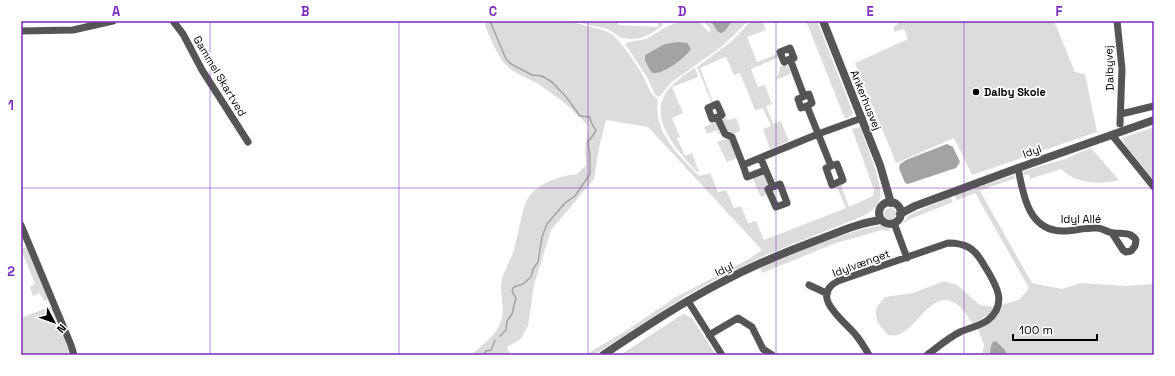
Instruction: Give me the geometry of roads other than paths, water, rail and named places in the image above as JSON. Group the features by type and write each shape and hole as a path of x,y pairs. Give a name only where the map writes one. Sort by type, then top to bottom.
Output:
{"street":[{"path":"21,31 73,30 113,21"},
{"name":"Gammel Skartved","path":"173,21 183,34 202,70 248,142"},
{"name":"Ankerhusvej","path":"823,21 880,164 894,206"},
{"name":"Dalbyvej","path":"1117,21 1122,69 1120,124"},
{"path":"790,60 804,96 808,94 812,103 807,106 831,166"},
{"path":"1121,114 1154,106"},
{"path":"717,117 725,134 732,137 747,177 766,170"},
{"path":"743,165 761,159 818,134 862,118"},
{"name":"Idyl","path":"602,355 688,301 722,282 762,263 880,216 881,207 915,206 1154,120"},
{"path":"1112,135 1154,187"},
{"path":"761,159 773,187"},
{"name":"Idyl Allé","path":"1018,168 1022,189 1028,208 1032,216 1041,224 1052,230 1062,231 1099,228 1112,233"},
{"path":"880,216 887,224 897,221 894,206"},
{"name":"Idylvænget","path":"894,223 907,258"},
{"path":"21,225 74,355"},
{"name":"Idylvænget","path":"869,355 856,335 832,309 826,299 826,293 832,284 948,243 960,243 975,251 996,285 999,294 997,308 987,320 948,338 927,355"},
{"name":"Idylvænget","path":"809,285 826,293"},
{"path":"688,301 722,355"},
{"path":"709,335 738,318 752,327 763,349 772,355"}],"waterway":[{"path":"490,21 506,59 511,64 532,75 542,76 552,82 567,98 580,116 590,117 596,131 588,142 590,174 575,196 565,203 547,224 542,237 538,262 533,269 531,277 523,284 514,287 512,290 516,298 512,314 507,321 506,330 500,336"},
{"path":"483,355 486,351 491,350 495,340"}],"place":[{"name":"Dalby Skole","path":"976,92"}]}
